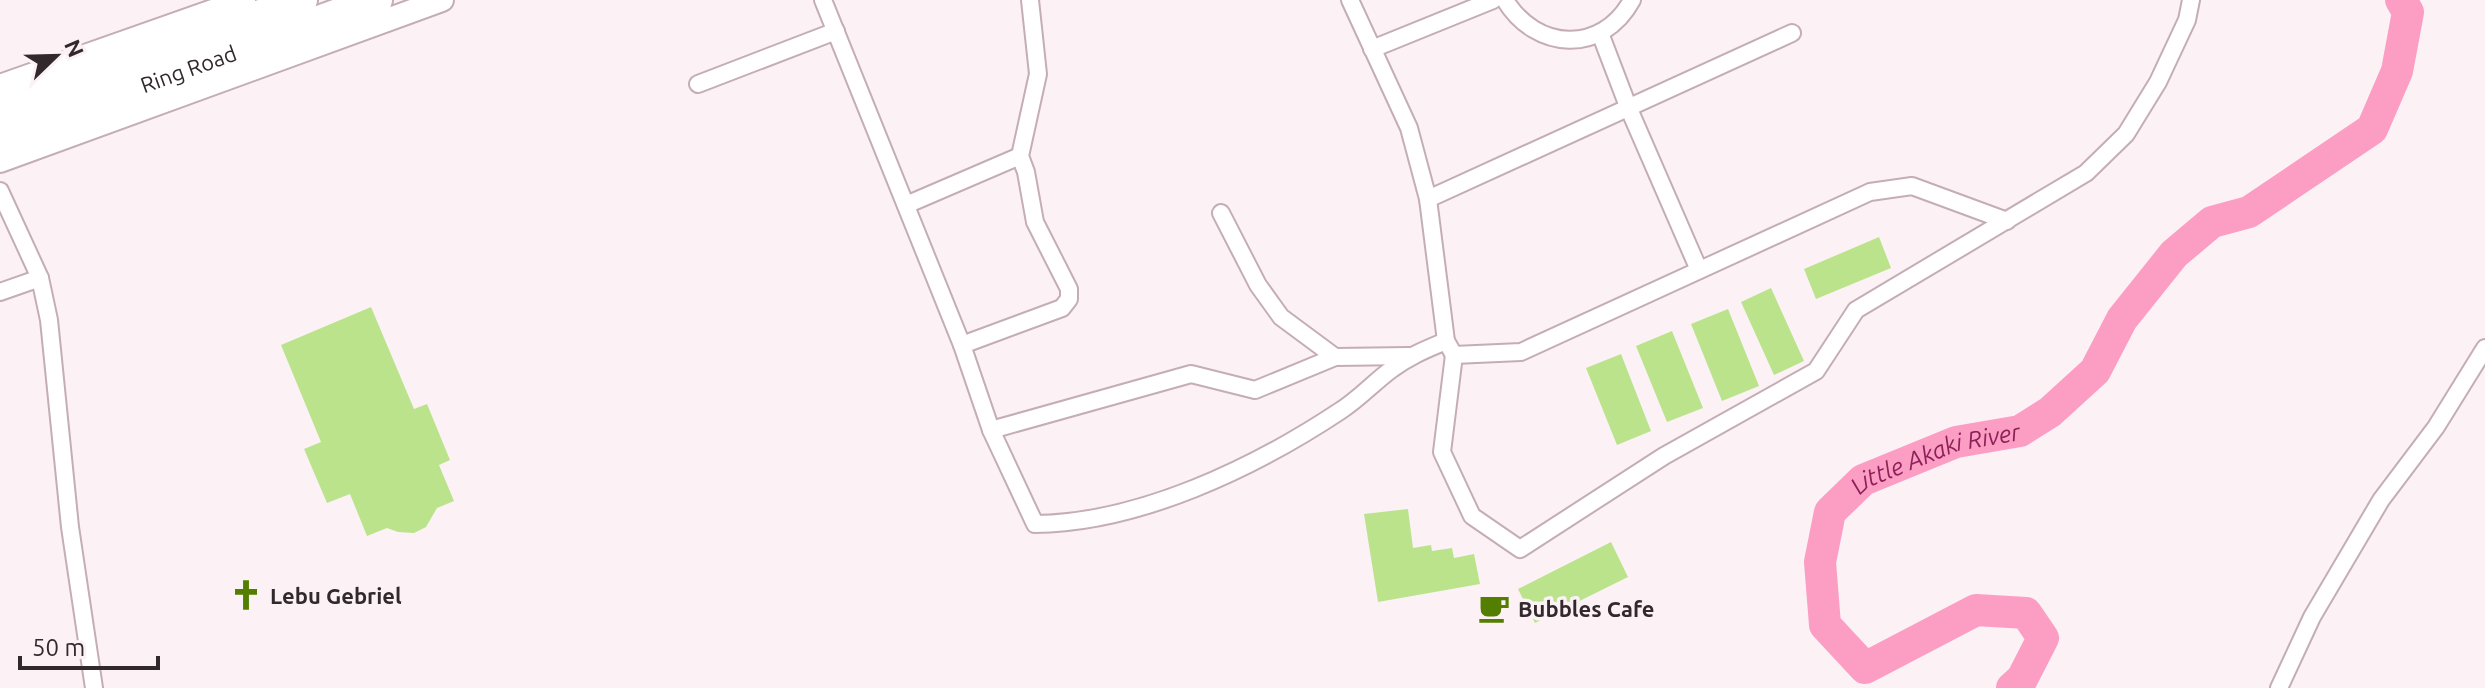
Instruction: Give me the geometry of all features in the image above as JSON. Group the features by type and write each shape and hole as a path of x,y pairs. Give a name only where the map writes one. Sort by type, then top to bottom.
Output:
{"highway":[{"name":"Ring Road","path":"0,110 302,0"},
{"name":"Ring Road","path":"0,136 377,0"}],"street":[{"path":"0,86 244,0"},
{"path":"0,161 442,0"},
{"path":"823,0 962,345 991,430 1035,524 1081,522 1177,495 1308,432 1344,409 1410,356"},
{"path":"962,345 1062,308 1069,299 1069,289 1035,222 1020,156 1038,74 1031,34 1030,0"},
{"path":"1350,0 1409,128 1428,199 1450,348 1442,452 1472,516 1520,549 1664,456 1816,371 1856,310 2086,173 2126,134 2158,82 2187,20 2191,0"},
{"path":"1372,49 1493,0"},
{"path":"1505,0 1515,16 1533,31 1555,39 1578,40 1600,33 1618,20 1632,0"},
{"path":"698,84 836,31"},
{"path":"1600,33 1629,109 1699,270"},
{"path":"1428,199 1792,33"},
{"path":"906,205 1020,156"},
{"path":"991,430 1191,374 1255,390 1335,357 1410,356 1450,348 1521,352 1870,192 1912,186 2007,221"},
{"path":"0,191 40,278 49,320 70,527 94,688"},
{"path":"1221,213 1258,285 1281,317 1335,357"},
{"path":"0,292 40,278"},
{"path":"2279,688 2312,617 2381,500 2436,427 2485,348"}],"building":[{"path":"1879,237 1891,268 1816,299 1804,269"},
{"path":"1771,288 1804,361 1774,375 1741,302"},
{"path":"371,307 414,409 427,404 450,460 439,465 454,501 437,508 426,527 414,533 387,528 367,536 350,494 327,503 304,449 321,442 281,345"},
{"path":"1728,309 1759,386 1722,401 1691,324"},
{"path":"1672,331 1703,408 1667,422 1636,346"},
{"path":"1621,354 1651,431 1617,445 1586,368"},
{"path":"1408,509 1413,548 1431,545 1432,551 1452,548 1454,558 1474,554 1480,584 1378,602 1364,514"},
{"path":"1611,542 1628,577 1535,623 1518,589"}],"waterway":[{"name":"Little Akaki River","path":"2012,688 2022,679 2043,638 2026,613 1976,610 1865,668 1825,625 1820,562 1830,512 1863,480 1956,442 2020,431 2050,412 2095,371 2122,319 2174,254 2212,222 2249,212 2372,129 2397,71 2408,12 2401,0"}],"place":[{"name":"Lebu Gebriel","path":"246,595"},
{"name":"Bubbles Cafe","path":"1494,608"}]}
